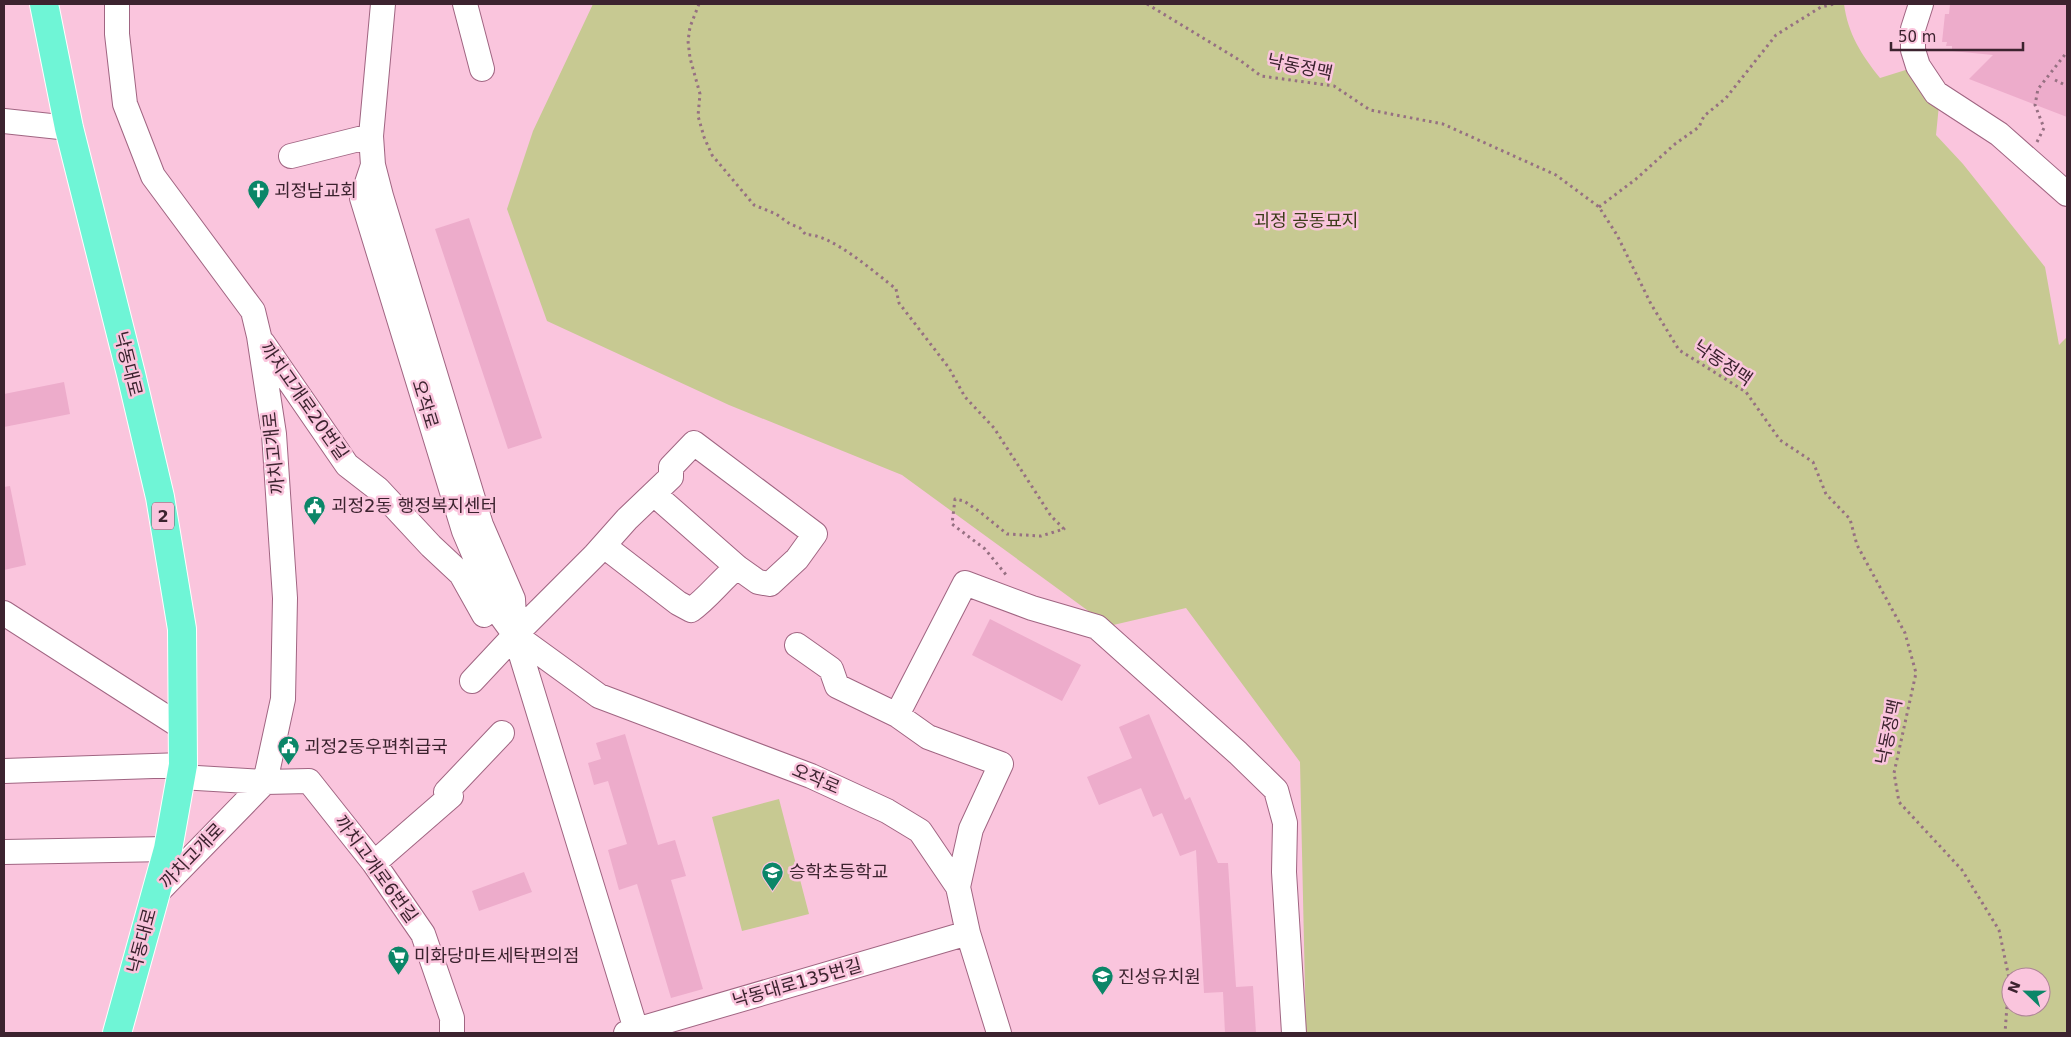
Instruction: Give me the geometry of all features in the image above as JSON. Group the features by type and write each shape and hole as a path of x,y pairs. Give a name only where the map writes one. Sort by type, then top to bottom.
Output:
{"main road":[{"name":"낙동대로","path":"44,4 69,128 160,497 182,629 183,728 181,771 168,849 117,1033"}],"street":[{"name":"까치고개로","path":"117,4 117,34 125,104 153,176 252,310 259,336 274,434 285,598 283,699 266,782 154,896"},
{"name":"오작로","path":"383,4 371,136 373,165 481,525 513,599 515,635 599,696 811,776 888,811 920,831 958,887 968,933 1000,1033"},
{"path":"465,4 482,69"},
{"path":"1921,4 1914,29 1913,50 1918,66 1936,93 1999,134 2067,194"},
{"path":"4,121 69,128"},
{"path":"292,156 371,136"},
{"name":"까치고개로20번길","path":"259,336 347,465 378,489 431,546 461,574 486,618 515,635"},
{"path":"472,681 604,546 627,519 671,477 671,467 694,443 815,534 797,559 770,584 758,582 736,567 654,494"},
{"path":"604,546 678,603 691,610 700,604 719,581 736,567"},
{"path":"897,714 965,583 1032,608 1097,628 1238,753 1276,790 1285,823 1284,872 1294,1033"},
{"path":"4,613 183,728"},
{"path":"515,635 633,1032"},
{"path":"797,645 831,669 837,686 897,714 928,737 1000,764 971,829 958,887"},
{"path":"374,863 451,796 446,792 502,733"},
{"path":"4,771 181,771 266,782"},
{"name":"까치고개로6번길","path":"266,782 309,781 374,863 423,934 452,1018 452,1033"},
{"path":"4,852 168,849"},
{"name":"낙동대로135번길","path":"633,1032 968,933"}],"path":[{"path":"699,4 690,27 688,41 690,58 700,94 698,116 712,155 754,205 776,214 790,224 800,228 806,235 813,234 843,248 896,288 899,303 949,368 965,397 994,428 1051,516 1064,529 1040,536 1007,534 964,501 955,499 952,524 985,549 1011,579"},
{"name":"낙동정맥","path":"1147,4 1241,61 1261,76 1334,86 1370,110 1443,124 1556,175 1598,207 1617,235 1651,304 1679,350 1746,392 1780,440 1813,462 1826,494 1850,519 1857,545 1888,604 1906,633 1916,673 1894,773 1899,802 1962,870 1999,930 2009,978 2005,1033"},
{"path":"1598,207 1636,179 1675,144 1699,128 1704,116 1726,98 1776,35 1821,7 1834,4"},
{"path":"2029,160 2044,128 2035,105 2038,88 2067,52"},
{"path":"2055,80 2067,86"}],"green space":[{"name":"괴정 공동묘지","path":"593,4 1844,4 1856,43 1880,78 1912,68 1939,105 1936,135 1963,164 2045,267 2059,345 2067,337 2067,1033 1306,1033 1300,762 1186,608 1109,626 902,475 729,405 547,321 507,209 533,131"},
{"path":"779,799 809,914 742,931 712,817"}],"building":[{"path":"1950,4 2067,4 2067,117 1969,79 1993,55 1952,51 1952,46 1946,46 1947,42 1942,42 1945,14 1949,14"},
{"path":"469,218 542,438 508,449 435,229"},
{"path":"64,382 70,414 4,427 4,394"},
{"path":"10,486 26,565 4,570 4,487"},
{"path":"990,619 1081,665 1062,701 972,655"},
{"path":"1149,714 1185,800 1190,797 1218,863 1228,863 1236,987 1253,986 1256,1033 1225,1033 1223,992 1204,993 1196,850 1180,856 1162,813 1153,817 1141,788 1099,805 1087,777 1132,758 1119,727"},
{"path":"625,734 658,845 675,840 686,876 671,880 703,989 671,998 637,884 619,890 608,850 627,844 608,781 594,785 588,763 601,759 596,743"},
{"path":"524,872 532,892 479,911 472,891"}],"place":[{"name":"괴정남교회","path":"258,210"},
{"name":"괴정2동 행정복지센터","path":"315,525"},
{"name":"괴정2동우편취급국","path":"288,766"},
{"name":"승학초등학교","path":"773,891"},
{"name":"미화당마트세탁편의점","path":"398,975"},
{"name":"진성유치원","path":"1102,996"}]}
